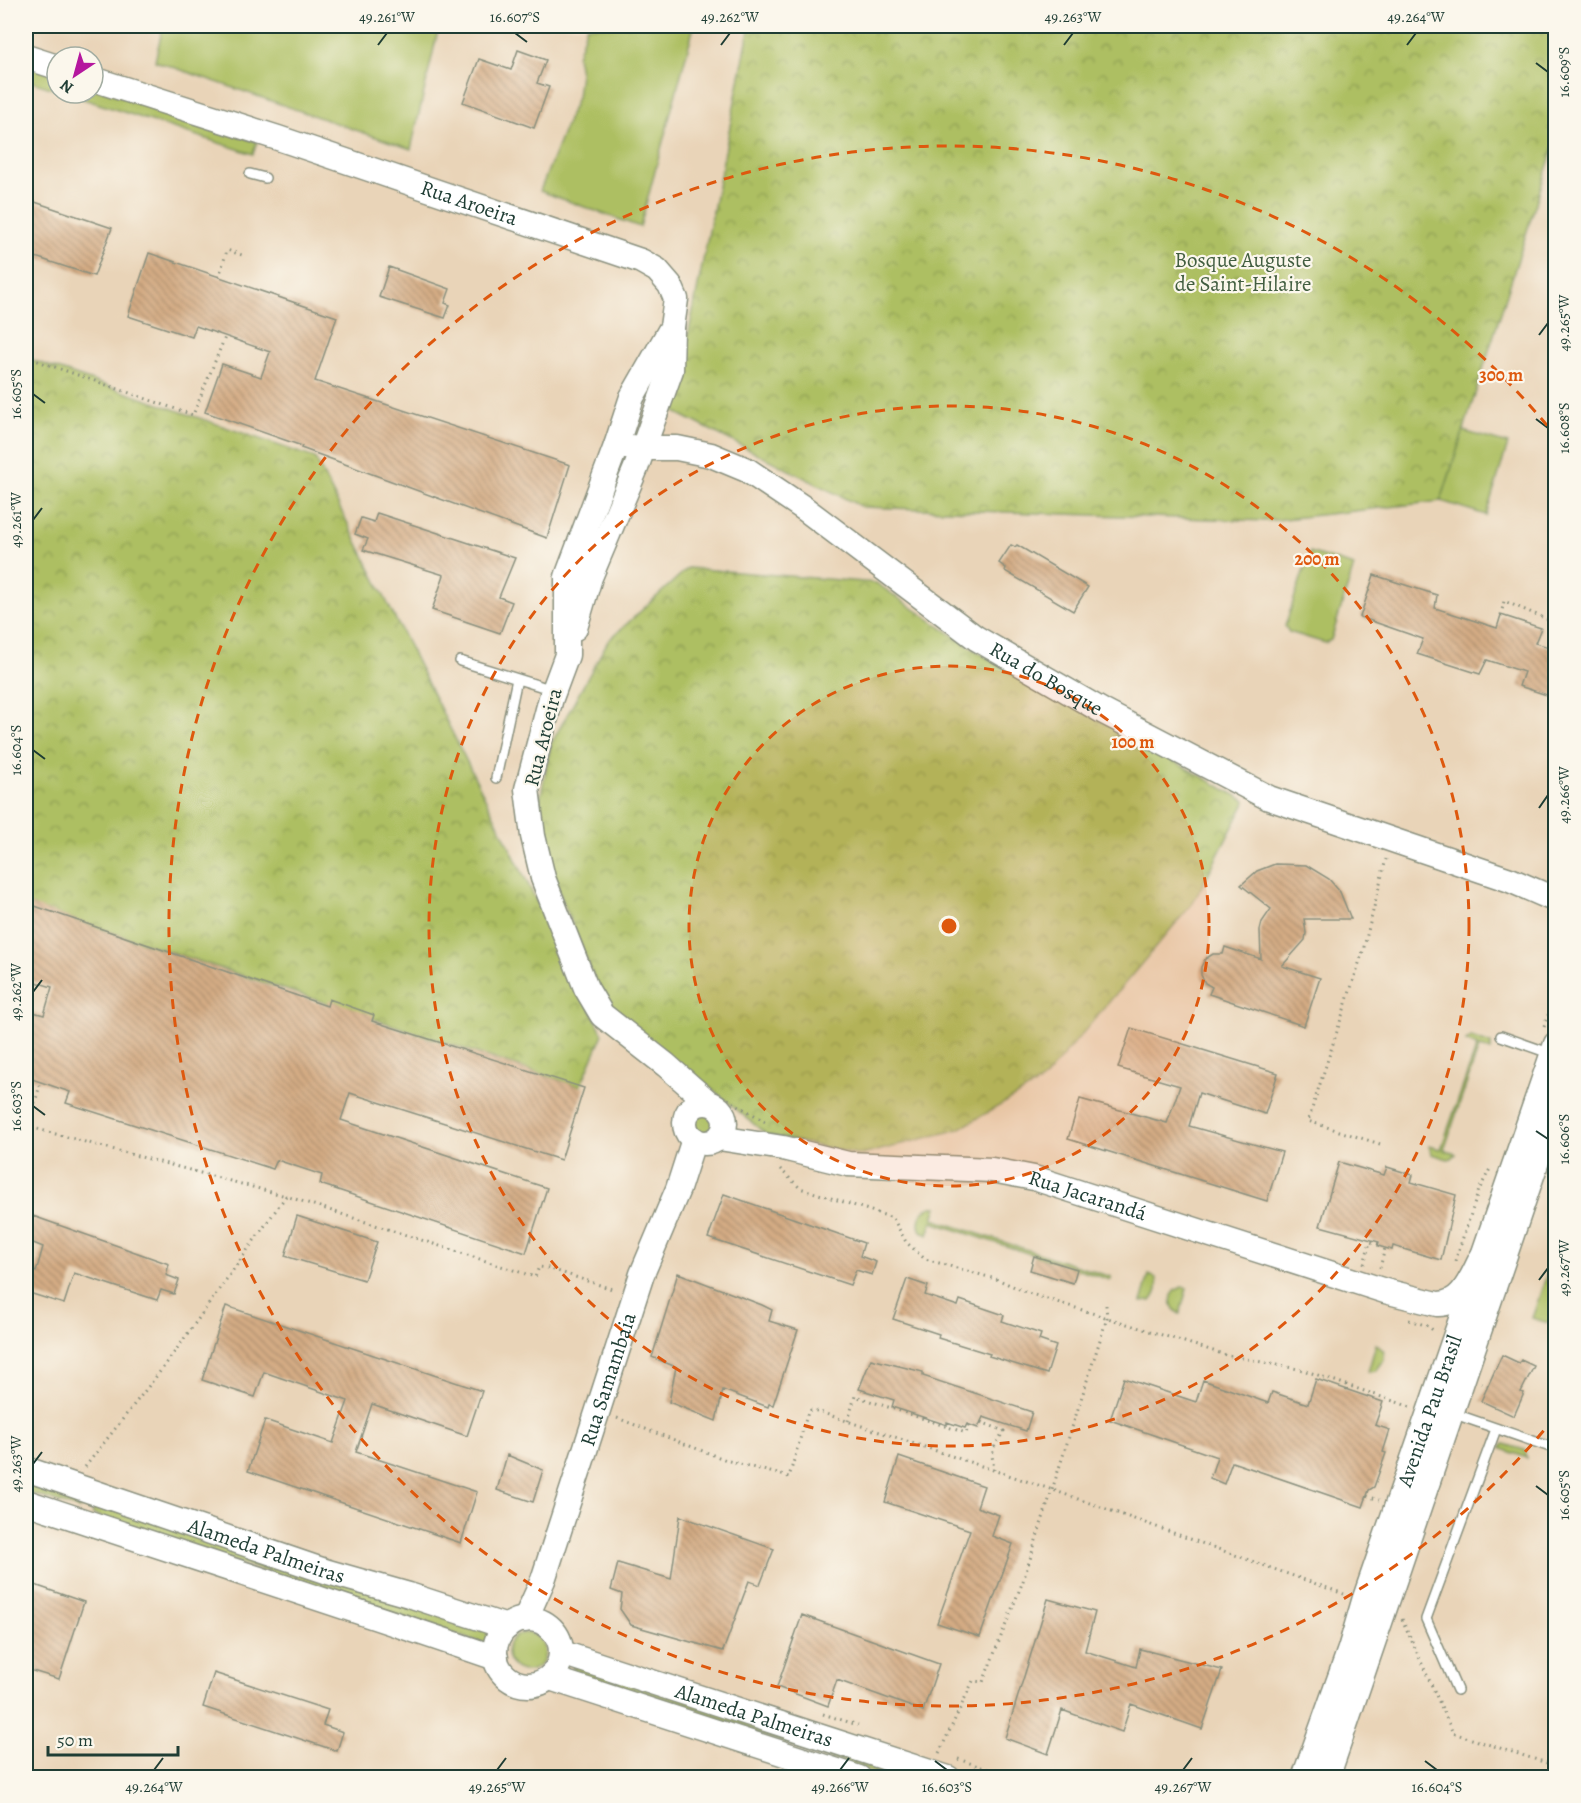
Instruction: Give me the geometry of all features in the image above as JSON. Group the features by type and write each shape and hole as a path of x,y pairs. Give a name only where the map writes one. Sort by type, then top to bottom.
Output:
{"street":[{"path":"26,57 45,63"},
{"name":"Rua Aroeira","path":"105,83 271,136 641,261 657,270 670,285 676,299 672,327 632,397 567,577 567,655 553,690 527,789 533,836 543,878 586,988 602,1015 666,1065 712,1106"},
{"path":"567,655 590,577 643,448 670,370 672,327"},
{"path":"616,446 643,448"},
{"name":"Rua do Bosque","path":"643,448 677,448 711,455 747,470 805,508 976,638 1014,662 1269,798 1510,880 1556,900"},
{"name":"Rua do Bosque","path":"1510,880 1556,890"},
{"name":"Avenida Pau Brasil","path":"1304,1778 1350,1649 1444,1342 1482,1257 1550,1043"},
{"name":"Avenida Pau Brasil","path":"1327,1778 1556,1105"},
{"path":"712,1106 726,1126 719,1138 707,1143 694,1139 686,1128 685,1122 712,1106"},
{"path":"712,1106 779,1157"},
{"path":"719,1138 779,1157"},
{"name":"Rua Samambaia","path":"516,1623 543,1580 642,1274 678,1189 694,1139"},
{"name":"Rua Jacarandá","path":"779,1157 848,1164 992,1170 1034,1178 1385,1291"},
{"path":"1385,1291 1437,1304 1450,1303 1462,1293 1482,1257"},
{"path":"1385,1291 1444,1317 1450,1327 1444,1342"},
{"name":"Alameda Palmeiras","path":"26,1469 328,1572 516,1623"},
{"name":"Alameda Palmeiras","path":"26,1502 337,1603 496,1658"},
{"path":"539,1621 556,1633 562,1653 560,1662 550,1678 532,1685 522,1685 504,1675 496,1658 498,1639 516,1623 539,1621"},
{"name":"Alameda Palmeiras","path":"562,1653 948,1778"},
{"name":"Alameda Palmeiras","path":"550,1678 859,1778"}],"lane":[{"path":"250,174 265,178"},
{"path":"460,661 553,690"},
{"path":"496,778 517,679"},
{"path":"1501,1036 1550,1043"},
{"path":"1450,1413 1556,1449"},
{"path":"1456,1690 1426,1619 1496,1429"}],"path":[{"path":"219,277 227,250 242,255"},
{"path":"26,357 193,415 225,337"},
{"path":"1501,615 1504,602 1556,623"},
{"path":"1380,1144 1308,1121 1363,951 1386,857"},
{"path":"1550,1043 1556,992"},
{"path":"26,1132 41,1082"},
{"path":"712,1106 771,1125"},
{"path":"27,1126 286,1196 535,1277 539,1267 548,1268 635,1298"},
{"path":"779,1157 800,1188 893,1218 906,1242 925,1259 1226,1355 1302,1370 1413,1407"},
{"path":"1453,1267 1479,1190 1496,1159"},
{"path":"80,1473 166,1364 286,1196"},
{"path":"1362,1270 1370,1242 1378,1244"},
{"path":"1383,1257 1385,1248"},
{"path":"939,1753 973,1680 982,1682 1023,1581 1107,1318 1106,1305"},
{"path":"1406,1319 1428,1326 1444,1342"},
{"path":"848,1421 855,1395 966,1433 969,1425"},
{"path":"609,1416 729,1461 789,1477 808,1412 817,1411 1053,1490 1348,1595"},
{"path":"981,1422 1004,1431 992,1455 994,1470"},
{"path":"1367,1496 1381,1500"},
{"path":"1400,1613 1453,1733 1556,1766"}],"shaded area":[{"path":"26,26 1555,26 1555,1777 26,1778"}],"green space":[{"path":"163,26 439,26 411,149 155,61"},
{"path":"587,26 694,26 640,227 540,191 577,97 580,73 577,56"},
{"name":"Bosque Auguste de Saint-Hilaire","path":"750,26 1555,26 1555,143 1441,501 1267,521 862,507 673,411"},
{"path":"26,65 45,71 45,86 26,80"},
{"path":"105,91 257,142 253,154 102,105 105,105"},
{"path":"26,358 315,458 603,1034 580,1087 26,904"},
{"path":"1463,431 1508,444 1486,515 1441,501"},
{"path":"1310,552 1354,566 1331,640 1325,643 1289,632 1285,626"},
{"path":"688,568 876,583 973,649 1029,683 1246,801 1193,903 1042,1081 959,1129 862,1155 767,1135 693,1073 612,1022 534,830 551,744 608,641"},
{"path":"1471,1037 1491,1044 1491,1050 1479,1047 1444,1150 1456,1154 1448,1159 1431,1154 1429,1146 1441,1149 1477,1046 1466,1041"},
{"path":"706,1110 715,1113 718,1122 715,1131 706,1134 697,1131 694,1122 697,1113"},
{"path":"931,1207 937,1207 933,1219 1111,1277 1110,1280 932,1222 928,1235 921,1231 919,1220 922,1214"},
{"path":"1555,1251 1555,1325 1532,1318"},
{"path":"1149,1275 1156,1278 1157,1290 1151,1301 1141,1302"},
{"path":"1182,1287 1187,1288 1180,1314 1173,1307 1172,1298 1174,1291"},
{"path":"1376,1344 1384,1351 1384,1360 1376,1371 1368,1372"},
{"path":"1504,1444 1525,1450 1527,1458 1500,1448"},
{"path":"26,1477 83,1495 79,1509 26,1492"},
{"path":"96,1501 493,1630 490,1646 92,1514"},
{"path":"526,1633 540,1638 545,1652 540,1666 526,1671 512,1666 507,1652 512,1638"},
{"path":"575,1662 808,1739 805,1750 572,1673"},
{"path":"819,1743 925,1777 886,1777 815,1754"}],"building":[{"path":"518,50 546,60 537,83 549,87 534,128 463,102 479,59 511,70"},
{"path":"26,199 112,228 94,276 26,254"},
{"path":"149,253 337,317 315,381 570,465 547,538 205,412 222,364 261,377 270,352 196,326 192,337 128,316"},
{"path":"389,267 450,289 445,303 450,305 445,318 379,297"},
{"path":"377,513 515,558 499,597 512,602 500,633 432,610 444,575 363,550 368,539 355,534 361,518 374,522"},
{"path":"1011,545 1015,547 1017,545 1088,587 1073,611 1005,571 1006,568 999,563"},
{"path":"1374,575 1437,595 1435,608 1497,628 1501,615 1541,628 1535,643 1556,649 1556,698 1519,686 1524,672 1487,660 1480,674 1417,654 1423,639 1360,617"},
{"path":"1275,864 1306,865 1329,879 1340,892 1351,919 1304,919 1305,940 1282,966 1320,978 1304,1026 1209,994 1212,987 1205,983 1201,975 1201,967 1205,959 1213,954 1223,954 1225,947 1261,959 1260,930 1262,922 1271,909 1241,885 1257,871"},
{"path":"26,903 327,1006 329,999 374,1015 372,1021 584,1088 561,1160 350,1093 341,1120 547,1188 526,1253 320,1184 322,1175 277,1160 273,1169 66,1103 70,1092 26,1077 26,1010 44,1015 52,987 26,979"},
{"path":"1131,1028 1278,1073 1265,1114 1199,1093 1189,1126 1282,1152 1267,1201 1068,1139 1080,1099 1167,1123 1180,1086 1118,1068"},
{"path":"1339,1162 1384,1175 1387,1167 1413,1175 1411,1182 1456,1195 1441,1260 1393,1246 1392,1250 1378,1246 1379,1242 1320,1226"},
{"path":"724,1194 864,1243 860,1256 876,1262 872,1275 856,1270 850,1285 708,1238"},
{"path":"33,1216 169,1264 166,1275 179,1280 174,1294 161,1290 157,1300 74,1273 64,1304 26,1292 26,1268 36,1272 43,1247 26,1240"},
{"path":"297,1216 377,1242 364,1280 285,1256"},
{"path":"1034,1256 1077,1269 1073,1283 1030,1270"},
{"path":"678,1273 762,1305 772,1310 769,1321 798,1330 773,1405 769,1404 768,1407 723,1390 716,1421 669,1402 676,1367 652,1357"},
{"path":"907,1279 928,1286 925,1295 958,1306 960,1300 1004,1315 1002,1321 1041,1334 1039,1340 1056,1346 1047,1374 938,1338 939,1334 893,1319"},
{"path":"226,1306 482,1391 467,1436 372,1404 356,1452 477,1492 461,1543 248,1471 265,1420 333,1443 348,1401 264,1372 255,1397 202,1380"},
{"path":"1502,1355 1519,1363 1521,1360 1534,1366 1521,1392 1524,1393 1514,1416 1481,1401"},
{"path":"871,1359 923,1372 923,1376 1032,1412 1026,1431 983,1417 978,1428 967,1424 965,1428 947,1422 947,1425 892,1407 894,1400 859,1389"},
{"path":"1124,1378 1196,1402 1203,1380 1268,1403 1272,1392 1308,1404 1316,1379 1383,1402 1375,1425 1390,1430 1383,1452 1386,1453 1374,1487 1369,1490 1363,1507 1232,1462 1224,1484 1210,1478 1217,1457 1110,1420"},
{"path":"507,1455 543,1470 533,1502 497,1490"},
{"path":"899,1457 984,1486 977,1507 999,1515 992,1536 1013,1544 980,1637 937,1623 970,1530 885,1502"},
{"path":"680,1516 774,1549 760,1585 749,1581 723,1651 631,1625 620,1609 622,1594 611,1590 618,1563 671,1579"},
{"path":"32,1584 84,1602 59,1679 26,1669 26,1602"},
{"path":"1048,1599 1095,1612 1085,1651 1136,1667 1140,1649 1222,1670 1202,1729 1131,1704 1122,1732 1062,1710 1048,1754 1005,1738"},
{"path":"802,1615 939,1664 923,1711 837,1680 828,1706 777,1687"},
{"path":"214,1673 328,1710 323,1725 343,1732 337,1751 203,1707"}]}
